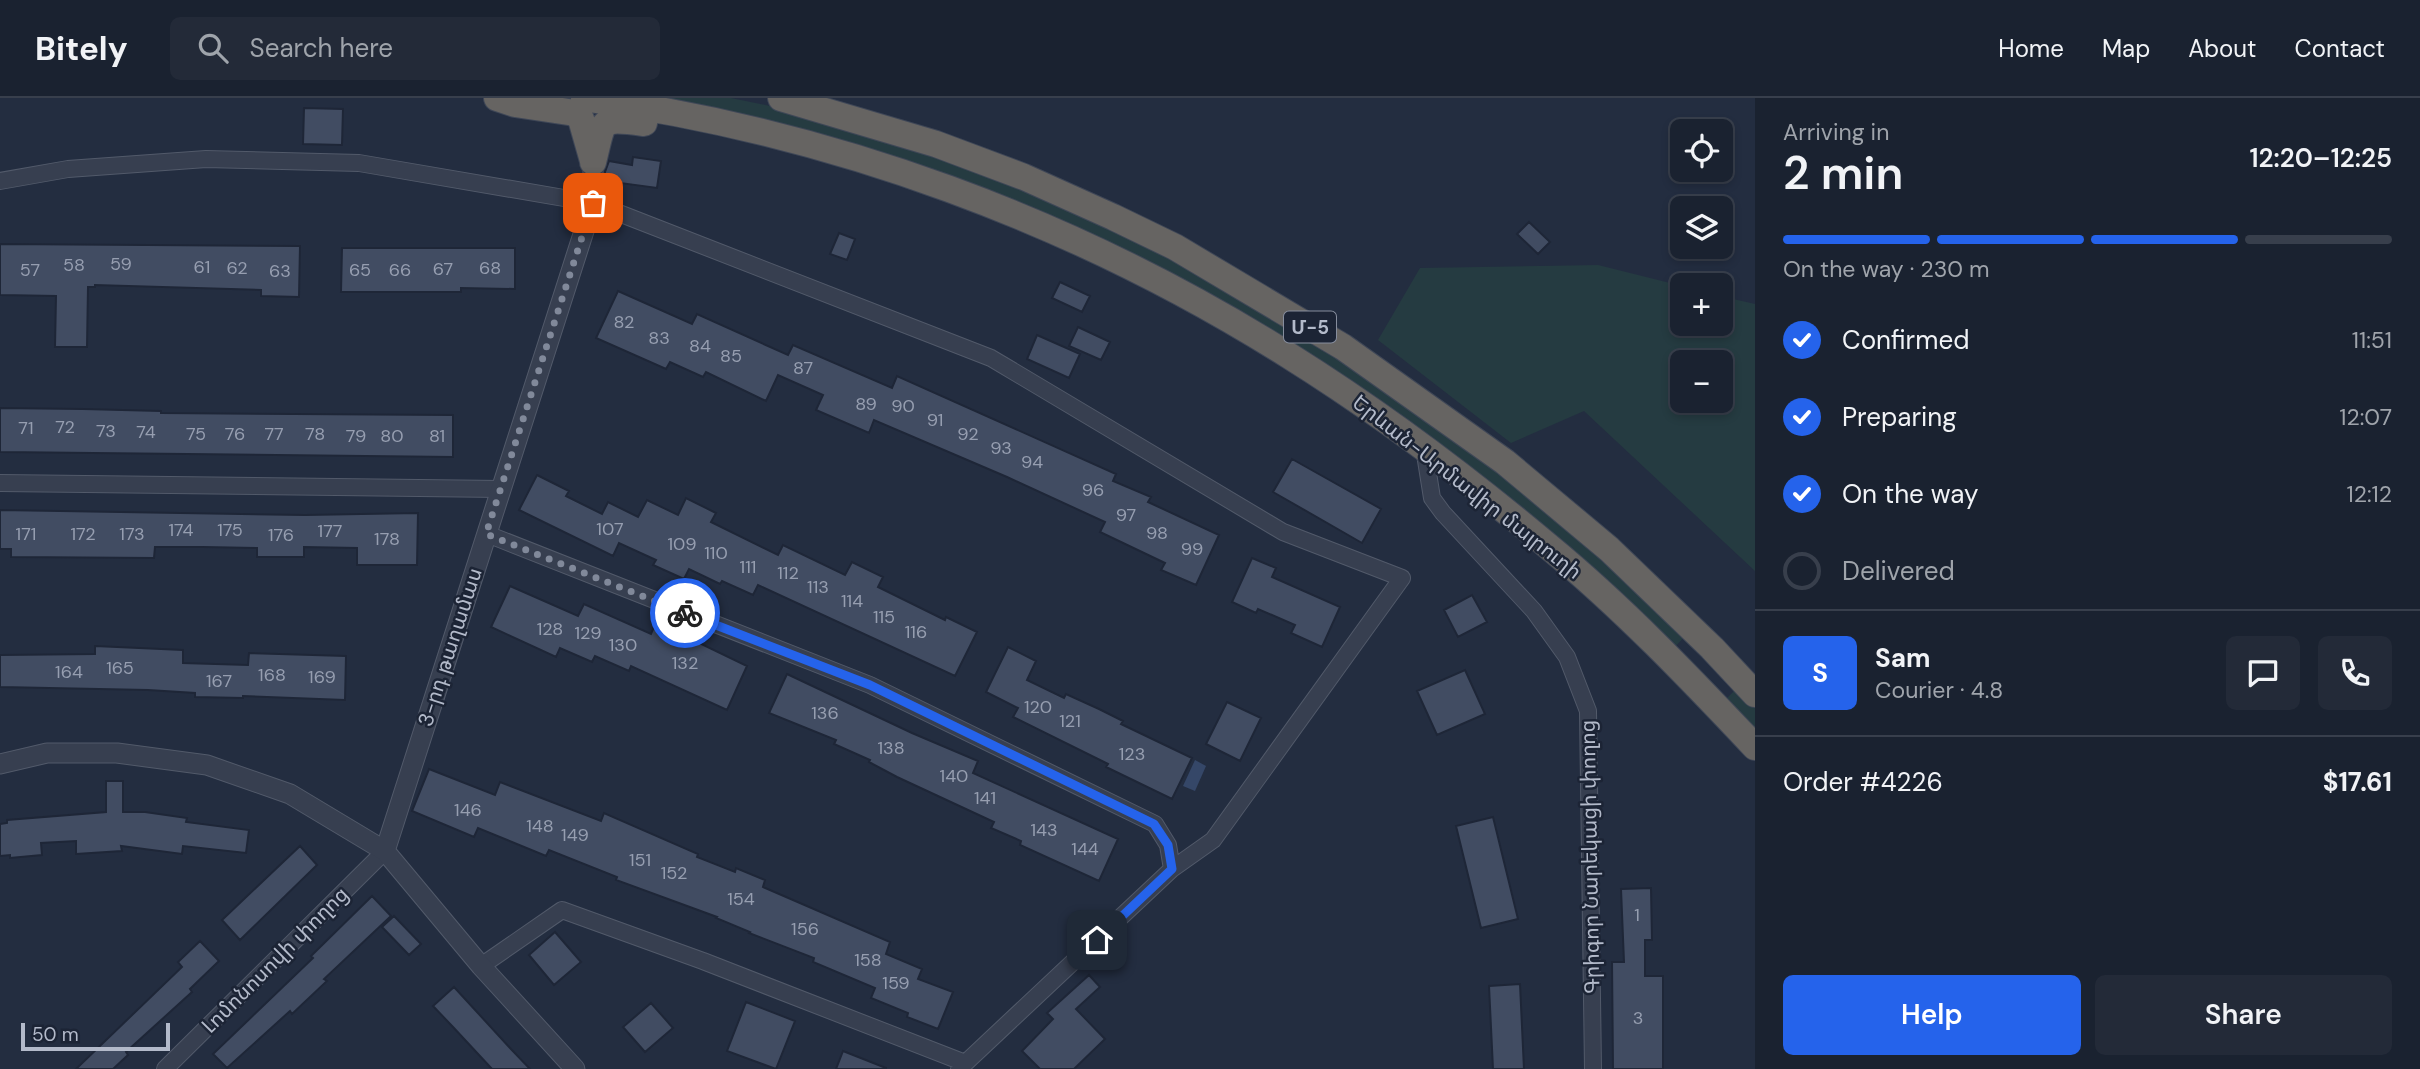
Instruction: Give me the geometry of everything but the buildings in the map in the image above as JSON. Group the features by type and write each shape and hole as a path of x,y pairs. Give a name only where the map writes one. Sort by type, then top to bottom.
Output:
{"highway":[{"path":"496,98 515,104 575,113 581,120 593,162"},
{"name":"Երևան-Արմավիր մայրուղի","path":"584,98 651,107 804,142 950,189 1053,230 1206,307 1287,354 1424,448 1549,547 1603,594 1688,676 1755,747"},
{"name":"Երևան-Արմավիր մայրուղի","path":"781,98 936,144 1024,177 1163,241 1232,279 1343,347 1505,462 1609,550 1712,648 1755,694"},
{"path":"593,162 602,127 612,119 804,142"},
{"path":"1688,676 1712,648"}],"street":[{"path":"0,181 68,169 206,159 359,163 593,203 991,358 1283,532 1402,578 1213,841 1172,869 962,1066 703,961 562,911 481,966"},
{"name":"3-րդ թաղամաս","path":"385,851 593,203 593,162"},
{"name":"Գրիգոր Նարեկացի փողոց","path":"1424,448 1432,498 1534,611 1567,657 1588,711 1593,1069"},
{"path":"0,483 501,489"},
{"path":"486,534 870,685 1154,824 1168,845 1172,869"},
{"path":"0,764 47,753 117,753 207,765 290,794 385,851 481,966 575,1069"},
{"name":"Լոմոնոսովի փողոց","path":"165,1069 385,851"}],"green space":[{"path":"666,98 731,98 770,106 921,150 1002,180 1162,253 1279,319 1450,434 1592,548 1685,636 1675,647 1513,501 998,194 916,163 772,122"},
{"path":"1598,265 1670,283 1670,336 1733,336 1733,299 1755,304 1755,571 1584,411 1511,443 1378,340 1420,268"},
{"path":"1737,688 1755,708 1755,729 1727,698"}],"water":[{"path":"1195,760 1206,766 1195,791 1183,786"}],"way so far":[{"path":"593,203 486,534 685,613"}],"route":[{"path":"685,613 870,685 1154,824 1168,845 1172,869 1097,940"}]}
